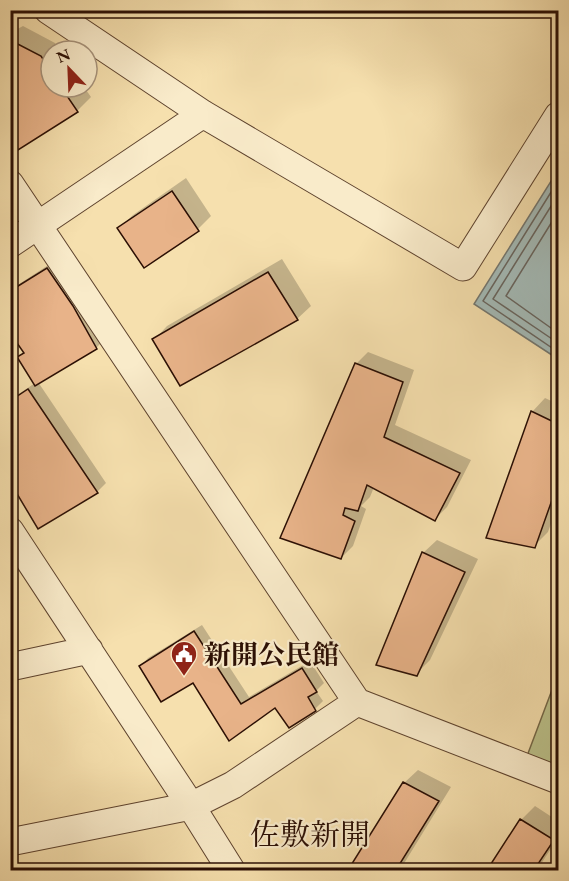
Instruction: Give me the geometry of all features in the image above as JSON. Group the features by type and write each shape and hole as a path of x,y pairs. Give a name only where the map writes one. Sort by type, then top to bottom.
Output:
{"street":[{"path":"48,10 203,114 463,267 558,116"},
{"path":"10,244 203,114"},
{"path":"10,184 357,702 558,780"},
{"path":"10,531 231,870"},
{"path":"10,667 89,650"},
{"path":"10,842 191,806 233,784 357,702"}],"green space":[{"path":"558,674 558,768 527,756"}],"water":[{"path":"558,170 558,359 474,304"}],"building":[{"path":"10,40 39,55 39,99 69,99 78,112 18,150 10,138"},
{"path":"172,191 199,231 144,268 117,228"},
{"path":"47,268 73,306 97,349 35,386 17,357 24,353 10,333 10,291"},
{"path":"268,272 298,320 180,386 152,339"},
{"path":"355,363 403,382 384,437 460,473 435,521 367,485 358,511 345,508 343,515 355,521 341,559 280,538"},
{"path":"28,389 98,493 38,529 10,482 10,401"},
{"path":"531,411 558,424 558,483 535,548 486,538"},
{"path":"422,552 465,572 417,676 376,665"},
{"name":"新開公民館","path":"194,631 241,704 302,668 317,692 308,697 316,711 289,728 275,708 229,741 193,683 161,702 139,666"},
{"path":"403,782 439,801 396,870 348,870"},
{"path":"520,819 554,840 534,870 487,870"}],"place":[{"name":"新開公民館","path":"184,677"}],"district":[{"name":"佐敷新開","path":"310,834"}]}
